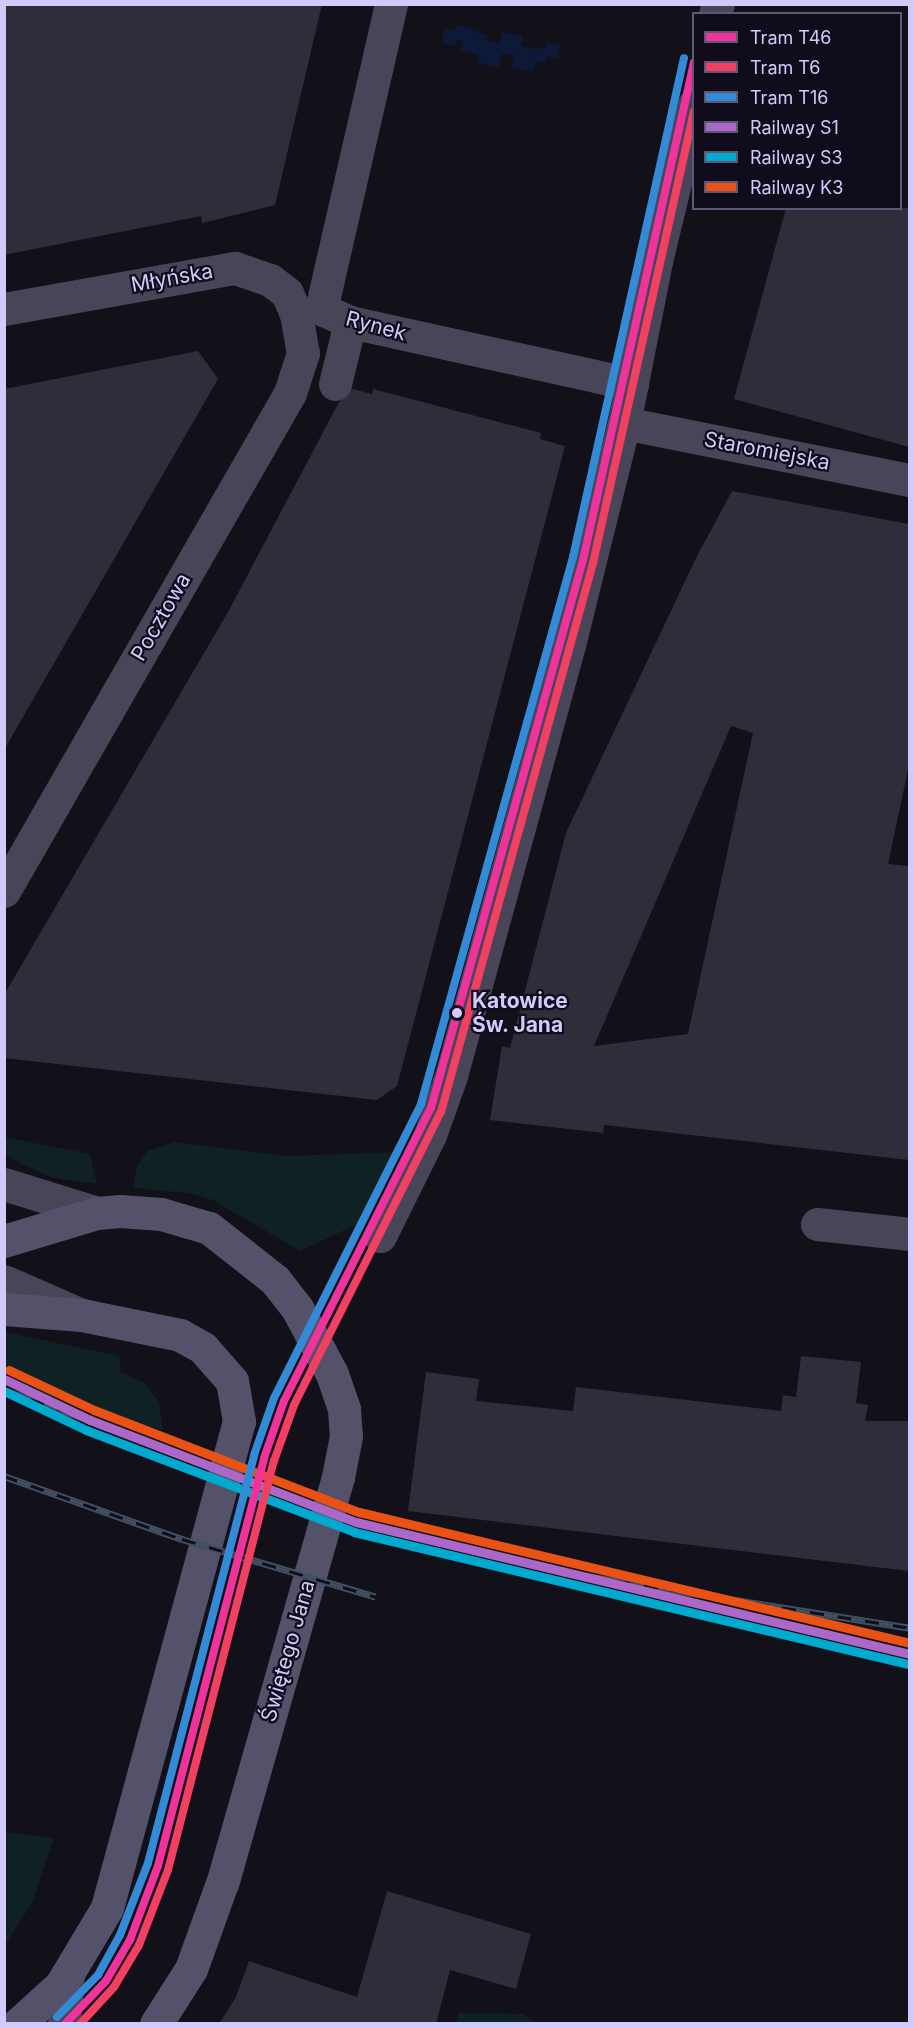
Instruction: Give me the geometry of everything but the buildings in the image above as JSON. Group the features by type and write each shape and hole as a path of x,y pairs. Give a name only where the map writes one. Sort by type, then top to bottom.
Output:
{"street":[{"name":"Rynek","path":"391,4 321,309 350,322 632,384"},
{"path":"380,1236 430,1134 451,1076 569,645 624,423 692,110"},
{"name":"Młyńska","path":"4,309 235,268 270,280 287,293 302,346"},
{"path":"302,346 338,373 350,322"},
{"name":"Pocztowa","path":"4,891 290,393 302,346"},
{"name":"Staromiejska","path":"624,423 909,480"},
{"path":"9,1184 97,1213"},
{"name":"Świętego Jana","path":"4,1241 97,1213 161,1214 209,1228 275,1280 297,1308 332,1374 344,1409 345,1436 338,1477 222,1883 190,1969 156,2024"},
{"path":"817,1224 909,1234"},
{"path":"4,1281 82,1316"},
{"path":"4,1309 82,1316 172,1332 203,1348 221,1366 237,1393 239,1420 119,1875 107,1908 68,1973 18,2024"},
{"path":"64,2024 68,1973"}],"shaded area":[{"path":"4,1137 90,1154 97,1184 54,1178 21,1164 5,1153"},
{"path":"176,1142 286,1156 402,1152 366,1220 300,1251 213,1200 187,1193 133,1188 137,1167 147,1151"},
{"path":"5,1332 119,1356 121,1372 145,1383 159,1402 163,1430 74,1407 5,1376"},
{"path":"5,1832 54,1838 32,1903 5,1945"},
{"path":"458,2013 522,2014 537,2023 457,2023"}],"water":[{"path":"456,24 487,35 487,40 499,43 503,32 523,36 521,46 534,49 545,48 547,43 561,45 558,58 548,56 546,63 536,61 533,72 512,67 515,56 502,54 498,68 477,62 478,55 461,51 463,42 457,40 455,46 441,43 445,29 455,31"}],"railway":[{"path":"4,1390 90,1420"},
{"path":"4,1476 182,1539 376,1597"},
{"path":"561,1572 910,1628"}],"tram line":[{"name":"T16","path":"57,2017 98,1975 120,1935 148,1863 254,1455 274,1398 421,1104 573,557 684,58"},
{"name":"T46","path":"65,2024 106,1981 130,1940 158,1866 264,1458 284,1401 431,1108 583,560 692,71"},
{"name":"T6","path":"80,2024 114,1987 139,1945 168,1870 274,1461 294,1405 441,1112 593,563 692,120"}],"rail line":[{"name":"K3","path":"9,1370 94,1410 359,1512 910,1643"},
{"name":"S1","path":"4,1379 90,1420 356,1522 910,1654"},
{"name":"S3","path":"4,1391 86,1430 354,1532 908,1664"}],"place":[{"name":"Katowice Św. Jana","path":"457,1013"}]}
